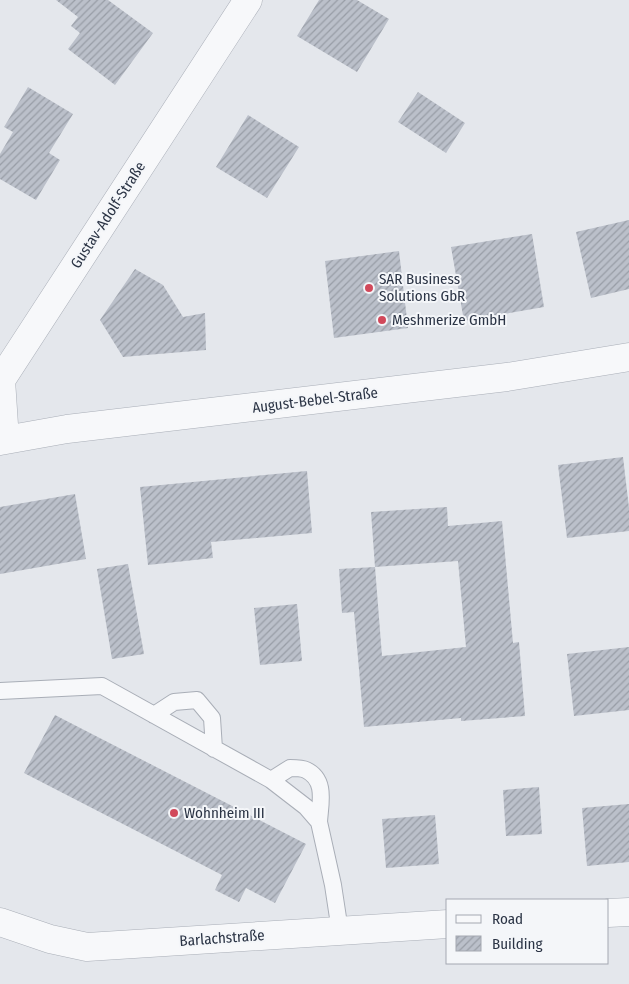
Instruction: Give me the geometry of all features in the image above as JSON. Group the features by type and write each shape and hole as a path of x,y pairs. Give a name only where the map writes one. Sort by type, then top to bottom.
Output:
{"street":[{"name":"Gustav-Adolf-Straße","path":"3,441 1,380 248,0"},
{"name":"August-Bebel-Straße","path":"3,441 76,428 514,376 629,357"},
{"path":"609,913 629,912"},
{"name":"Barlachstraße","path":"0,923 50,939 87,946 446,924"}],"lane":[{"path":"0,691 102,686 271,780 306,807 319,822"},
{"path":"154,715 174,702 197,700 212,718 214,750"},
{"path":"271,780 290,768 306,770 316,778 321,790 319,822 333,885 340,930"}],"building":[{"path":"56,0 108,0 153,33 115,85 68,49 80,33 71,26 78,17"},
{"path":"319,0 357,0 389,19 357,72 297,36"},
{"path":"28,87 73,114 49,153 60,160 36,200 0,179 0,154 13,132 4,127"},
{"path":"418,92 465,123 446,153 398,122"},
{"path":"248,115 299,147 267,198 216,167"},
{"path":"629,220 629,289 591,298 576,232"},
{"path":"532,234 544,307 464,321 451,247"},
{"path":"399,251 408,328 334,338 325,261"},
{"path":"135,269 163,285 183,317 205,313 206,350 123,357 100,320"},
{"path":"623,457 629,508 629,531 567,538 558,465"},
{"path":"307,471 312,533 211,542 213,558 148,565 140,487"},
{"path":"75,494 86,559 0,574 0,507"},
{"path":"447,507 448,526 502,521 513,643 519,642 525,716 461,721 461,718 364,727 354,612 342,613 339,569 375,567 371,512","holes":["458,561 466,647 382,656 375,567"]},
{"path":"128,564 144,654 112,659 97,569"},
{"path":"297,604 302,661 260,665 254,608"},
{"path":"629,647 629,710 574,716 567,654"},
{"name":"Wohnheim III","path":"55,715 306,844 275,903 246,888 239,902 215,890 222,875 24,773"},
{"path":"539,787 542,834 506,836 503,790"},
{"path":"629,804 629,862 587,866 582,808"},
{"path":"435,815 439,864 386,868 382,819"}],"place":[{"name":"SAR Business Solutions GbR","path":"369,288"},
{"name":"Meshmerize GmbH","path":"382,320"},
{"name":"Wohnheim III","path":"174,813"}]}
